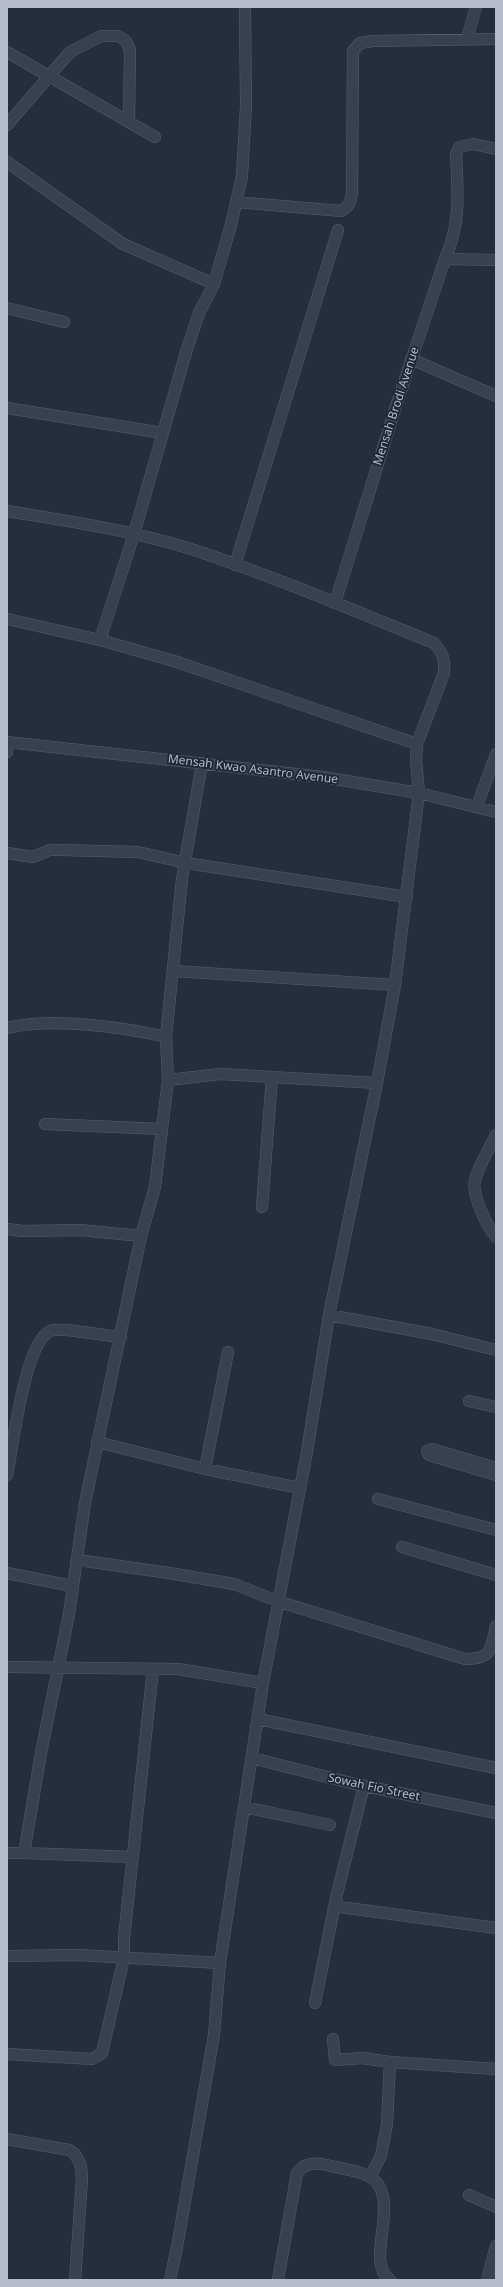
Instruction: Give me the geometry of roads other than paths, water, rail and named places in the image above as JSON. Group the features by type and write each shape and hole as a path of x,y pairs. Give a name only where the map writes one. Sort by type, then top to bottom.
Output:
{"street":[{"path":"100,640 134,534 199,313 214,284 242,176 246,106 245,7"},
{"path":"467,39 476,7"},
{"path":"7,124 70,52 102,36 118,36 126,41 130,50 130,122"},
{"path":"236,202 341,211 351,202 353,51 360,43 372,40 496,39"},
{"path":"7,52 50,75 155,137"},
{"name":"Mensah Brodi Avenue","path":"335,603 412,359 445,259 454,239 458,217 456,154 459,147 473,144 496,149"},
{"path":"7,162 123,244 214,284"},
{"path":"235,565 338,230"},
{"path":"445,259 496,260"},
{"path":"7,308 64,322"},
{"path":"412,359 496,396"},
{"path":"7,408 163,433"},
{"path":"7,511 134,534 188,548 335,603 434,643 442,652 445,663 444,673 418,744 416,760 419,793 395,985 377,1083 329,1315 280,1602 263,1683 220,1963 214,2035 170,2280"},
{"path":"7,619 100,640 277,695 418,744"},
{"name":"Mensah Kwao Asantro Avenue","path":"7,745 202,763 323,777 419,793 477,806 496,812"},
{"path":"477,806 496,754"},
{"path":"24,1853 56,1668 69,1614 72,1586 78,1560 84,1509 97,1442 121,1337 141,1236 155,1187 168,1080 166,1037 174,971 182,879 186,863 202,763"},
{"path":"7,853 34,857 55,850 138,852 186,863 407,897"},
{"path":"174,971 395,985"},
{"path":"7,1028 34,1024 71,1025 166,1037"},
{"path":"168,1080 220,1074 377,1083"},
{"path":"262,1207 272,1077"},
{"path":"45,1124 162,1129"},
{"path":"496,1135 475,1181 475,1191 488,1227 496,1237"},
{"path":"7,1229 23,1231 80,1230 141,1236"},
{"path":"329,1315 432,1334 496,1350"},
{"path":"7,1475 27,1370 34,1351 41,1338 54,1330 121,1337"},
{"path":"205,1469 228,1352"},
{"path":"469,1401 496,1407"},
{"path":"97,1442 205,1469 300,1488"},
{"path":"496,1468 475,1465 496,1475"},
{"path":"378,1498 496,1530"},
{"path":"402,1547 496,1575"},
{"path":"78,1560 169,1572 234,1584 280,1602 466,1659 478,1659 488,1654 494,1641 496,1626"},
{"path":"7,1573 72,1586"},
{"path":"7,1667 178,1669 263,1683"},
{"path":"7,2054 92,2059 98,2057 102,2053 124,1958 153,1669"},
{"path":"258,1719 496,1768"},
{"name":"Sowah Fio Street","path":"252,1758 364,1786 496,1813"},
{"path":"315,2003 336,1898 364,1786"},
{"path":"244,1807 330,1825"},
{"path":"7,1853 133,1857"},
{"path":"336,1898 336,1903 340,1907 496,1928"},
{"path":"7,1956 78,1955 220,1963"},
{"path":"333,2039 335,2060 362,2058 390,2062 496,2069"},
{"path":"370,2177 381,2156 386,2132 390,2062"},
{"path":"7,2139 69,2150 75,2154 81,2166 82,2191 75,2280"},
{"path":"278,2280 297,2173 301,2168 319,2163 370,2177 379,2186 382,2193 383,2227 380,2258 382,2270 390,2280"},
{"path":"469,2195 496,2207"},
{"path":"487,2280 496,2246"}]}
